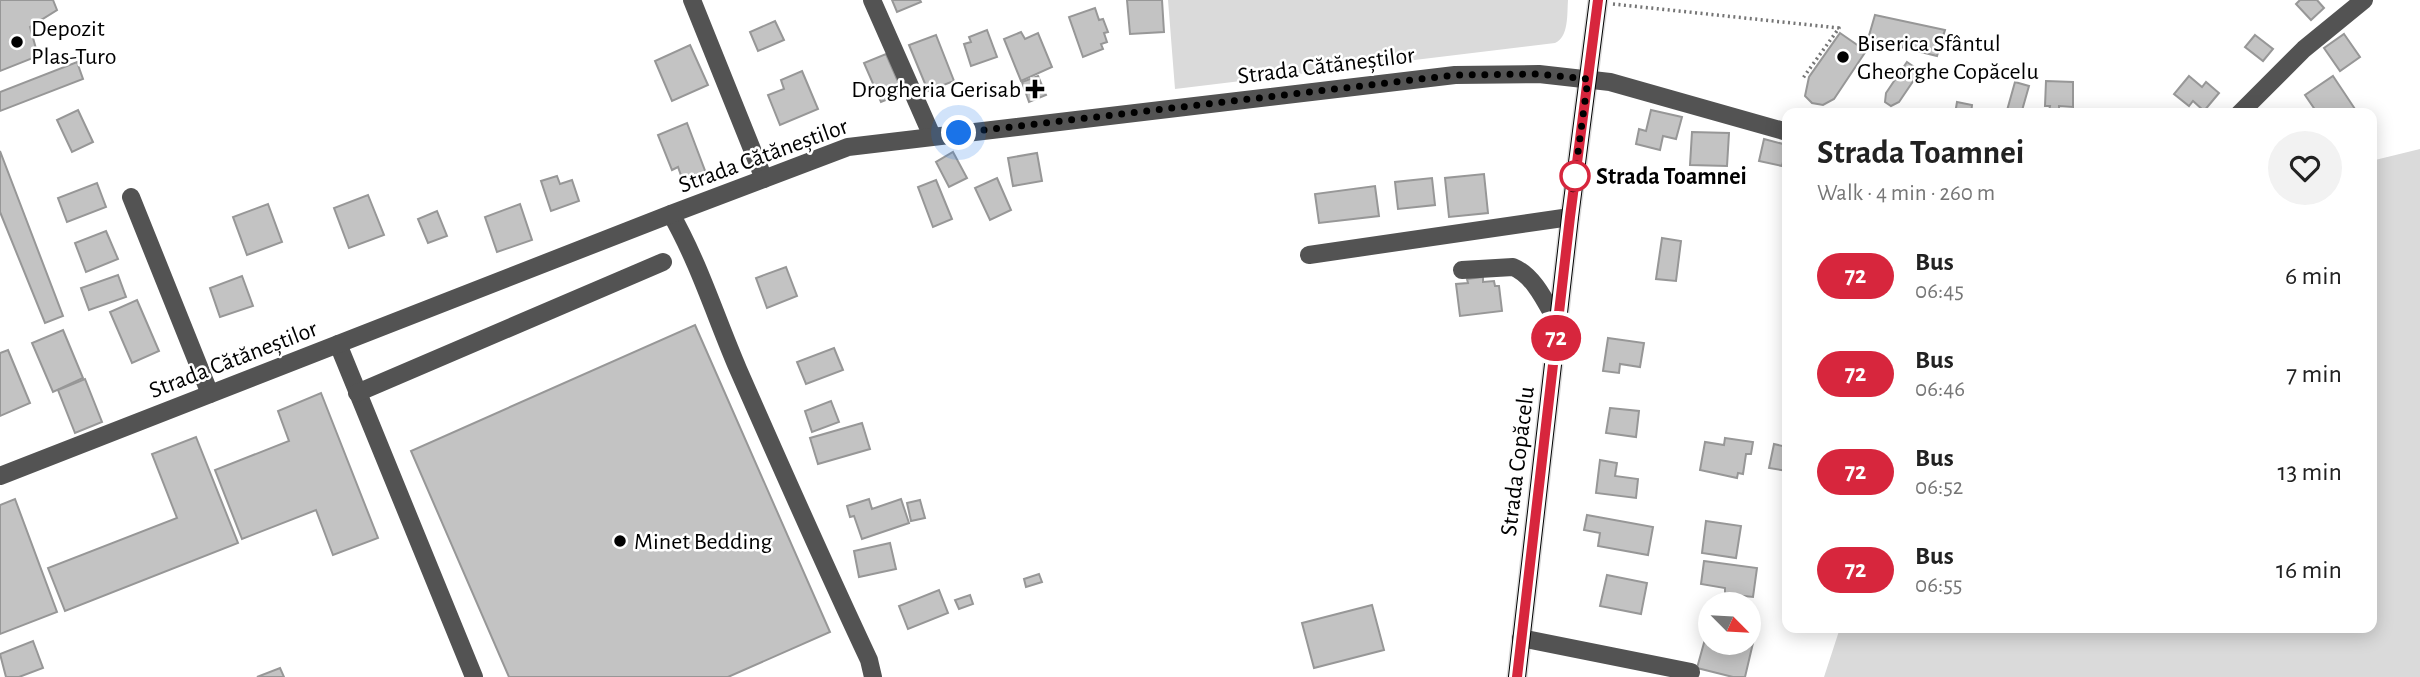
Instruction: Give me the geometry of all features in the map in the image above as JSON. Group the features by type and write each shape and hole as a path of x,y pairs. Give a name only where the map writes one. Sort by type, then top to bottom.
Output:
{"main road":[{"name":"Strada Copăcelu","path":"1517,677 1570,217 1598,1"}],"street":[{"path":"692,0 764,178"},
{"path":"872,0 932,136"},
{"path":"2245,108 2304,49 2364,0"},
{"name":"Strada Cătăneștilor","path":"0,476 848,147 1455,75 1539,74 1588,79"},
{"path":"1588,79 1610,82 1782,131"},
{"path":"131,197 210,394"},
{"path":"671,214 687,242 730,351 869,660 873,677"},
{"path":"1309,255 1570,217"},
{"path":"358,393 663,262"},
{"path":"1462,270 1513,267 1521,270 1545,301 1558,324"},
{"path":"338,344 474,677"},
{"path":"1521,638 1690,672"}],"path":[{"path":"1598,1 1839,29 1803,78"}],"shaded area":[{"path":"1168,0 1568,0 1565,30 1560,40 1555,43 1175,89"},
{"path":"2420,149 2420,677 1824,677 1838,633 2377,633 2377,160"}],"building":[{"name":"Depozit Plas-Turo","path":"0,0 53,0 57,10 30,27 38,56 0,71"},
{"path":"892,0 920,0 921,2 897,12"},
{"path":"1127,0 1162,0 1164,32 1130,34"},
{"path":"2300,0 2317,0 2324,8 2311,20 2296,4"},
{"path":"1095,8 1099,20 1103,19 1108,32 1104,33 1107,42 1101,44 1103,49 1083,57 1069,17"},
{"path":"1875,15 1945,30 1937,56 1868,39"},
{"path":"775,21 784,40 758,51 750,32"},
{"path":"987,30 997,57 971,66 964,44 971,42 969,37"},
{"path":"1021,32 1025,39 1038,33 1052,67 1021,81 1004,39"},
{"path":"1840,33 1866,51 1834,99 1823,105 1812,103 1805,96 1809,77"},
{"path":"2344,34 2360,57 2340,71 2324,48"},
{"path":"936,35 954,81 928,91 909,45"},
{"path":"2255,35 2273,49 2263,61 2245,47"},
{"path":"690,45 708,85 672,101 655,61"},
{"path":"886,54 903,93 881,102 864,63"},
{"path":"77,62 83,79 0,111 0,92"},
{"path":"1907,62 1920,71 1899,102 1891,106 1885,102 1886,93"},
{"path":"802,71 818,109 780,125 768,95 784,89 781,80"},
{"path":"1038,76 1046,95 1029,102 1022,82"},
{"path":"2189,76 2202,87 2206,82 2219,93 2206,108 2201,108 2193,101 2189,106 2174,94"},
{"path":"2333,76 2354,108 2314,108 2305,95"},
{"path":"2046,81 2073,82 2073,107 2045,106"},
{"path":"2015,82 2029,86 2023,108 2008,108"},
{"path":"1957,102 1972,105 1972,108 1956,108"},
{"path":"78,110 93,142 72,152 57,120"},
{"path":"1651,110 1682,117 1676,139 1663,136 1660,150 1636,144 1639,129 1646,131"},
{"path":"687,123 707,176 684,184 678,167 672,170 658,135"},
{"path":"1692,132 1729,133 1727,166 1690,165"},
{"path":"1764,139 1782,144 1782,166 1759,161"},
{"path":"0,151 63,316 45,323 0,212"},
{"path":"953,152 967,178 949,187 936,162"},
{"path":"1037,153 1042,181 1013,186 1008,158"},
{"path":"1484,174 1488,213 1449,217 1445,178"},
{"path":"557,176 560,184 572,180 579,201 551,211 541,181"},
{"path":"997,178 1011,210 990,220 975,188"},
{"path":"1432,178 1435,205 1398,209 1395,182"},
{"path":"936,180 952,219 933,227 918,187"},
{"path":"97,183 106,207 67,222 58,198"},
{"path":"1375,186 1379,216 1319,223 1315,194"},
{"path":"368,195 384,235 349,248 334,208"},
{"path":"268,204 282,242 247,255 233,217"},
{"path":"520,204 532,240 497,252 485,217"},
{"path":"437,211 447,236 428,243 418,219"},
{"path":"106,231 118,259 86,272 75,243"},
{"path":"1662,238 1681,241 1676,281 1656,279"},
{"path":"786,267 797,296 767,308 756,278"},
{"path":"118,275 126,297 89,310 81,288"},
{"path":"242,276 253,306 220,317 210,288"},
{"path":"1483,277 1483,282 1494,281 1495,286 1499,286 1502,311 1460,316 1456,284"},
{"path":"137,300 159,351 132,363 110,312"},
{"name":"Minet Bedding","path":"695,325 830,632 728,677 509,677 411,451"},
{"path":"63,330 83,378 53,392 32,343"},
{"path":"1608,338 1644,343 1640,367 1620,364 1619,373 1603,371"},
{"path":"834,348 843,370 806,384 797,362"},
{"path":"8,350 30,403 0,416 0,353"},
{"path":"85,379 102,422 75,433 58,390"},
{"path":"321,393 378,538 333,555 316,510 242,539 215,470 289,441 278,411"},
{"path":"831,401 839,422 812,432 805,411"},
{"path":"1610,408 1639,411 1636,437 1606,433"},
{"path":"862,423 870,449 818,464 810,438"},
{"path":"196,437 238,543 65,611 48,568 177,518 152,454"},
{"path":"1725,438 1753,442 1751,454 1746,454 1743,474 1738,473 1737,478 1700,470 1705,442 1724,445"},
{"path":"1774,444 1782,446 1782,470 1769,468"},
{"path":"1600,460 1617,463 1615,476 1638,479 1636,498 1596,493"},
{"path":"15,499 57,612 0,634 0,505"},
{"path":"869,499 872,509 901,499 909,523 862,539 854,516 850,517 847,506"},
{"path":"920,500 925,518 911,521 907,503"},
{"path":"1587,515 1653,527 1648,555 1598,546 1600,533 1584,530"},
{"path":"1706,521 1741,526 1736,558 1702,553"},
{"path":"890,543 896,569 859,577 854,551"},
{"path":"1704,561 1757,568 1754,592 1725,592 1725,588 1701,584"},
{"path":"1039,574 1042,582 1026,587 1024,579"},
{"path":"1607,575 1647,583 1641,614 1600,606"},
{"path":"939,590 948,613 908,629 899,606"},
{"path":"970,595 973,604 959,609 955,600"},
{"path":"1372,605 1384,650 1314,668 1302,623"},
{"path":"33,641 43,668 19,677 6,677 0,654"},
{"path":"1701,655 1750,655 1745,677 1733,677 1697,668"},
{"path":"280,668 284,677 257,677"}],"bus line":[{"name":"72","path":"1517,677 1598,0"}],"place":[{"name":"Depozit Plas-Turo","path":"17,42"},
{"name":"Biserica Sfântul Gheorghe Copăcelu","path":"1843,57"},
{"name":"Drogheria Gerisab","path":"1035,89"},
{"name":"Strada Toamnei","path":"1575,176"},
{"name":"Minet Bedding","path":"620,541"}],"route":[{"path":"959,133 1455,75 1539,74 1588,79 1573,189 1575,176"}]}
